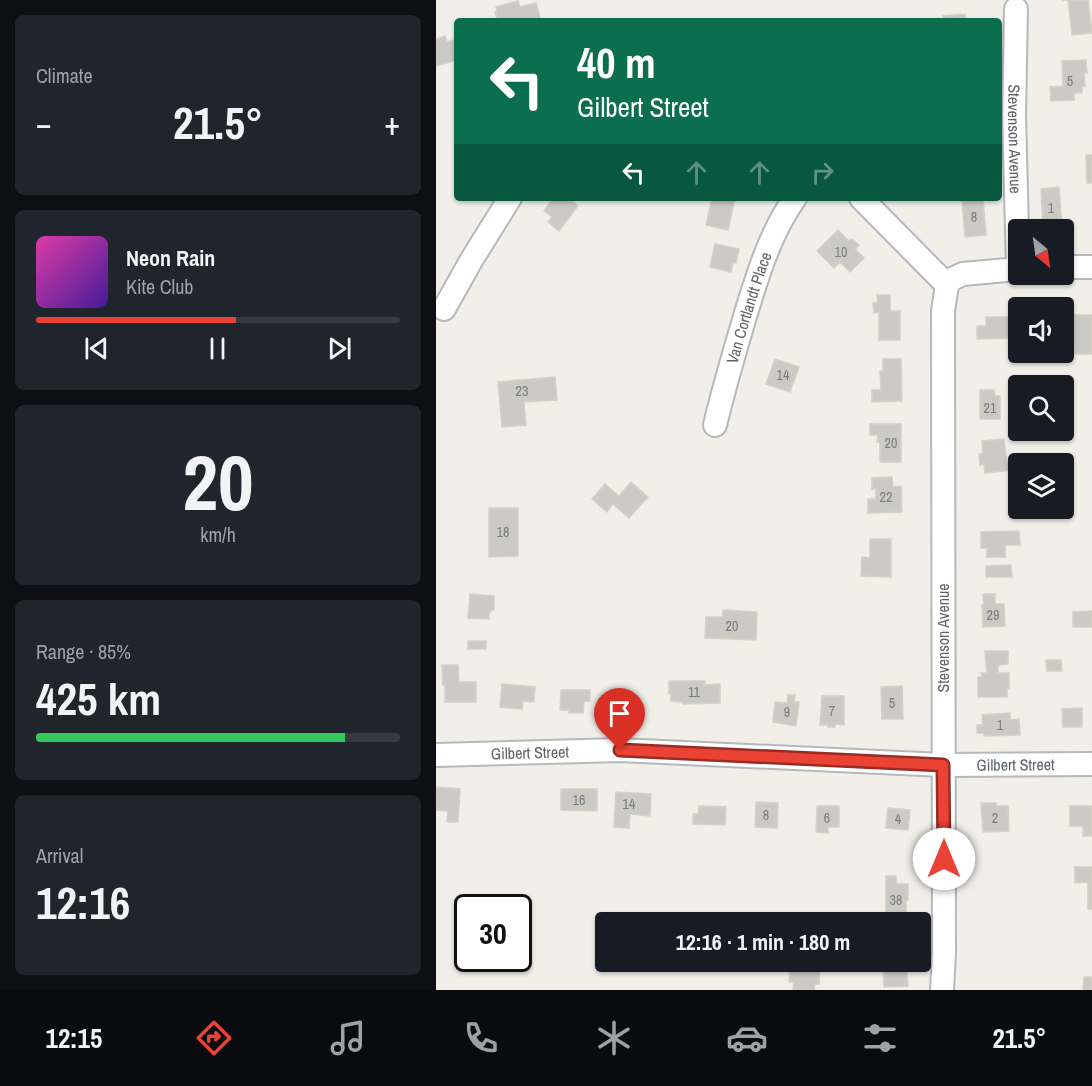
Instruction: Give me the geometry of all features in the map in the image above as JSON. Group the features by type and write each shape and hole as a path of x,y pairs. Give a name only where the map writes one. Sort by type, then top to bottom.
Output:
{"street":[{"name":"Stevenson Avenue","path":"1016,9 1014,115 1017,219"},
{"path":"444,309 508,201"},
{"name":"Van Cortlandt Place","path":"715,425 726,377 756,283 777,230 793,201"},
{"path":"865,201 947,285 952,279 963,274 1008,269"},
{"path":"1074,267 1092,267"},
{"name":"Stevenson Avenue","path":"942,990 944,953 943,311 947,285"},
{"name":"Gilbert Street","path":"436,754 620,750 943,765 1092,764"}],"building":[{"path":"1068,0 1088,0 1092,33 1072,35"},
{"path":"518,1 520,7 536,3 540,18 497,18 496,7"},
{"path":"965,14 966,18 943,18 943,16"},
{"path":"445,36 447,42 454,40 454,61 436,66 436,39"},
{"path":"1086,60 1087,73 1084,73 1085,86 1082,86 1082,93 1074,93 1074,100 1051,101 1050,87 1063,86 1062,61"},
{"path":"1086,155 1092,155 1092,183 1087,183"},
{"path":"1059,187 1061,219 1043,219 1041,189"},
{"path":"551,201 572,201 578,206 559,231 548,222 552,217 544,211"},
{"path":"711,201 734,201 728,230 706,225"},
{"path":"962,201 983,201 986,235 965,237"},
{"path":"838,230 849,241 852,239 859,245 855,249 864,258 850,272 840,262 834,268 817,251"},
{"path":"715,244 739,249 731,272 710,267"},
{"path":"877,295 890,295 890,311 900,311 900,340 879,340 879,312 874,313 873,303 878,303"},
{"path":"1074,315 1092,315 1092,354 1075,354"},
{"path":"986,317 1008,317 1008,338 977,339 977,326 986,326"},
{"path":"775,359 799,367 790,392 766,384"},
{"path":"883,359 901,359 902,401 872,402 872,390 881,390 880,371 883,371"},
{"path":"555,377 557,400 524,402 526,425 502,427 498,382"},
{"path":"980,390 994,390 995,396 1000,396 1000,419 980,419"},
{"path":"870,424 901,424 901,462 880,462 880,442 877,442 878,435 870,435"},
{"path":"1004,439 1008,470 985,473 984,464 980,465 979,454 983,454 982,441"},
{"path":"892,477 893,487 901,486 902,512 868,513 868,499 876,499 876,489 872,489 872,478"},
{"path":"631,482 648,497 629,518 613,504 607,512 592,499 605,484 619,496"},
{"path":"489,508 518,508 518,556 489,557"},
{"path":"1019,531 1020,545 1005,545 1005,557 987,557 987,548 981,548 981,532"},
{"path":"870,539 891,539 891,577 861,576 862,557 870,558"},
{"path":"1011,565 1012,577 986,577 986,566"},
{"path":"470,594 494,596 494,610 489,612 489,619 468,618"},
{"path":"983,594 995,594 995,604 1004,604 1005,626 983,627"},
{"path":"723,610 757,612 756,640 705,638 706,617 723,617"},
{"path":"1092,611 1092,627 1073,627 1073,612"},
{"path":"468,641 486,641 486,649 468,649"},
{"path":"985,651 1008,651 1008,664 998,665 998,673 1009,673 1007,697 978,697 978,677 982,677 981,673 987,673"},
{"path":"1046,660 1061,660 1062,671 1047,671"},
{"path":"442,665 458,665 459,682 476,682 476,702 445,702"},
{"path":"669,681 705,681 705,685 720,684 720,703 683,704 683,702 671,701"},
{"path":"502,684 535,687 534,702 523,701 522,709 500,707"},
{"path":"902,686 903,719 882,719 881,687"},
{"path":"561,690 590,690 590,701 584,701 583,713 569,713 569,710 560,710"},
{"path":"788,695 795,695 794,702 799,702 796,726 773,722 775,702 787,703"},
{"path":"822,696 844,696 844,725 835,724 835,727 828,727 828,725 820,725"},
{"path":"1082,708 1082,727 1063,727 1062,709"},
{"path":"1010,713 1010,720 1019,719 1020,735 984,736 984,733 977,733 977,725 983,725 982,715"},
{"path":"436,787 460,789 458,822 447,822 448,811 436,810"},
{"path":"561,789 597,789 597,811 561,810"},
{"path":"616,792 651,794 650,816 630,814 629,828 614,827"},
{"path":"756,802 778,803 777,828 755,827"},
{"path":"981,803 1008,806 1009,831 983,832"},
{"path":"699,806 726,807 725,825 693,824 693,814 698,814"},
{"path":"817,806 839,806 839,827 828,827 828,833 816,832"},
{"path":"1070,806 1092,806 1092,836 1083,836 1083,826 1070,826"},
{"path":"888,808 910,810 908,830 886,828"},
{"path":"1075,867 1092,867 1092,909 1088,909 1088,882 1075,883"},
{"path":"886,876 896,876 896,884 908,884 906,912 886,912"},
{"path":"790,972 820,972 819,984 815,984 814,990 793,990 794,982 789,982"},
{"path":"883,972 907,972 908,986 884,987"},
{"path":"1084,977 1092,977 1092,990 1083,990"}],"route":[{"path":"620,750 943,765 944,859"}]}
